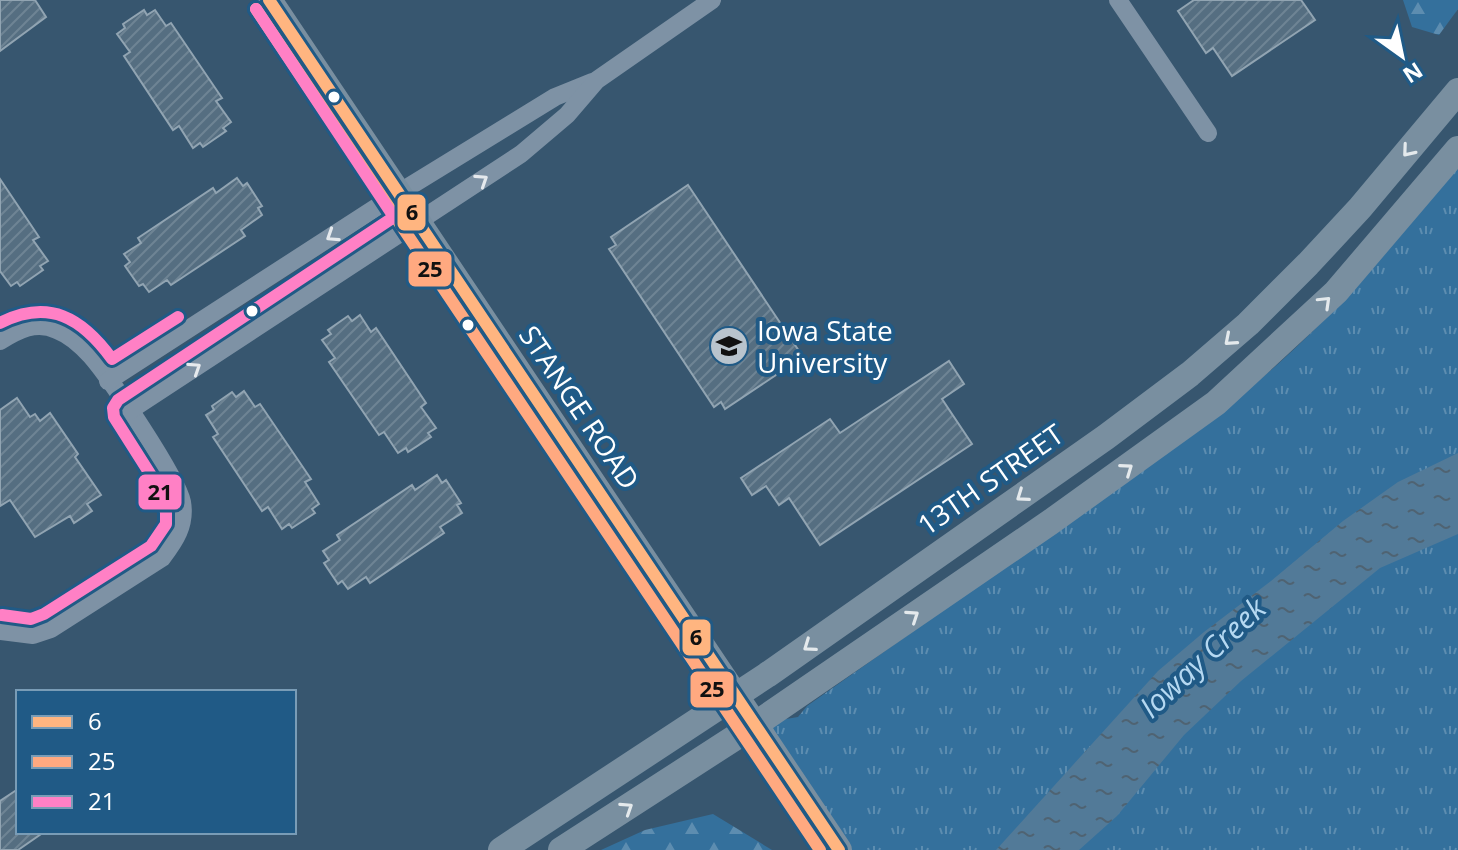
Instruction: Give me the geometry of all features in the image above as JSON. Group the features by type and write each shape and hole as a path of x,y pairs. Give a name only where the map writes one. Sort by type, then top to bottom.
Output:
{"main road":[{"name":"STANGE ROAD","path":"269,0 839,850"},
{"name":"13TH STREET","path":"501,850 737,695 1095,445 1190,374 1248,324 1308,264 1360,208 1458,91"},
{"path":"561,850 756,724 1077,504 1216,403 1336,292 1458,149"}],"street":[{"path":"108,381 397,194 555,97 597,80 712,0"},
{"path":"1118,0 1208,133"},
{"path":"129,411 521,154 567,115 597,80"},
{"path":"0,341 24,328 40,325 57,329 74,339 129,411 182,502 182,526 175,542 162,558 51,629 33,635 0,631"}],"green space":[{"path":"1403,0 1458,0 1458,9 1439,35 1412,27"},
{"path":"1458,167 1458,850 839,850 756,724 798,717 807,706 1129,481 1220,413 1278,364 1326,317"},
{"path":"713,814 772,850 601,850 645,830"}],"water":[{"name":"Ioway Creek","path":"1458,453 1458,534 1380,568 1241,681 1184,735 1117,816 1079,850 996,850 1158,671 1343,521 1398,482"}],"building":[{"path":"0,0 35,0 46,17 0,51"},
{"path":"1194,0 1301,0 1315,20 1232,76 1213,48 1206,53 1178,11"},
{"path":"144,10 147,15 155,10 166,26 171,23 222,98 216,101 231,122 223,128 226,131 203,147 200,143 193,148 179,126 173,130 124,56 130,52 117,34 125,28 123,24"},
{"path":"237,178 243,186 247,183 262,206 258,208 262,215 241,230 245,236 171,285 167,280 149,292 143,284 139,286 125,266 130,262 124,254 141,243 138,238 213,188 216,193"},
{"path":"0,179 39,237 33,240 48,261 40,266 43,270 20,286 17,282 11,286 0,271"},
{"path":"688,185 803,357 725,409 721,402 714,407 609,249 616,245 611,237"},
{"path":"360,315 371,332 376,328 426,403 421,407 436,428 428,433 431,437 408,452 406,448 398,453 384,432 379,435 329,362 335,358 322,340 331,334 328,330 348,316 352,321"},
{"path":"949,361 964,384 942,399 972,444 820,545 789,498 779,505 766,486 752,495 741,478 830,419 840,433"},
{"path":"244,391 255,407 260,404 311,479 305,482 319,504 312,509 315,513 292,528 289,524 282,529 268,507 262,511 213,437 218,434 206,415 214,410 212,406 232,392 236,397"},
{"path":"17,398 30,417 35,414 40,421 50,413 101,495 87,504 92,511 74,523 70,516 35,537 10,500 0,506 0,410"},
{"path":"437,475 442,483 446,480 461,503 457,505 462,513 440,527 444,533 370,583 366,577 348,589 342,581 338,584 324,563 329,560 323,551 340,540 337,535 412,485 415,490"},
{"path":"16,790 16,834 41,834 18,850 0,850 0,801"}],"transit line":[{"name":"6","path":"269,0 839,850"},
{"name":"25","path":"256,9 820,850"},
{"name":"21","path":"2,615 31,619 44,614 151,546 166,524 159,488 114,417 113,408 118,400 394,217 256,9"},
{"name":"21","path":"0,323 34,312 63,316 89,333 112,359 178,317"}],"place":[{"name":"Iowa State University","path":"729,346"}]}
